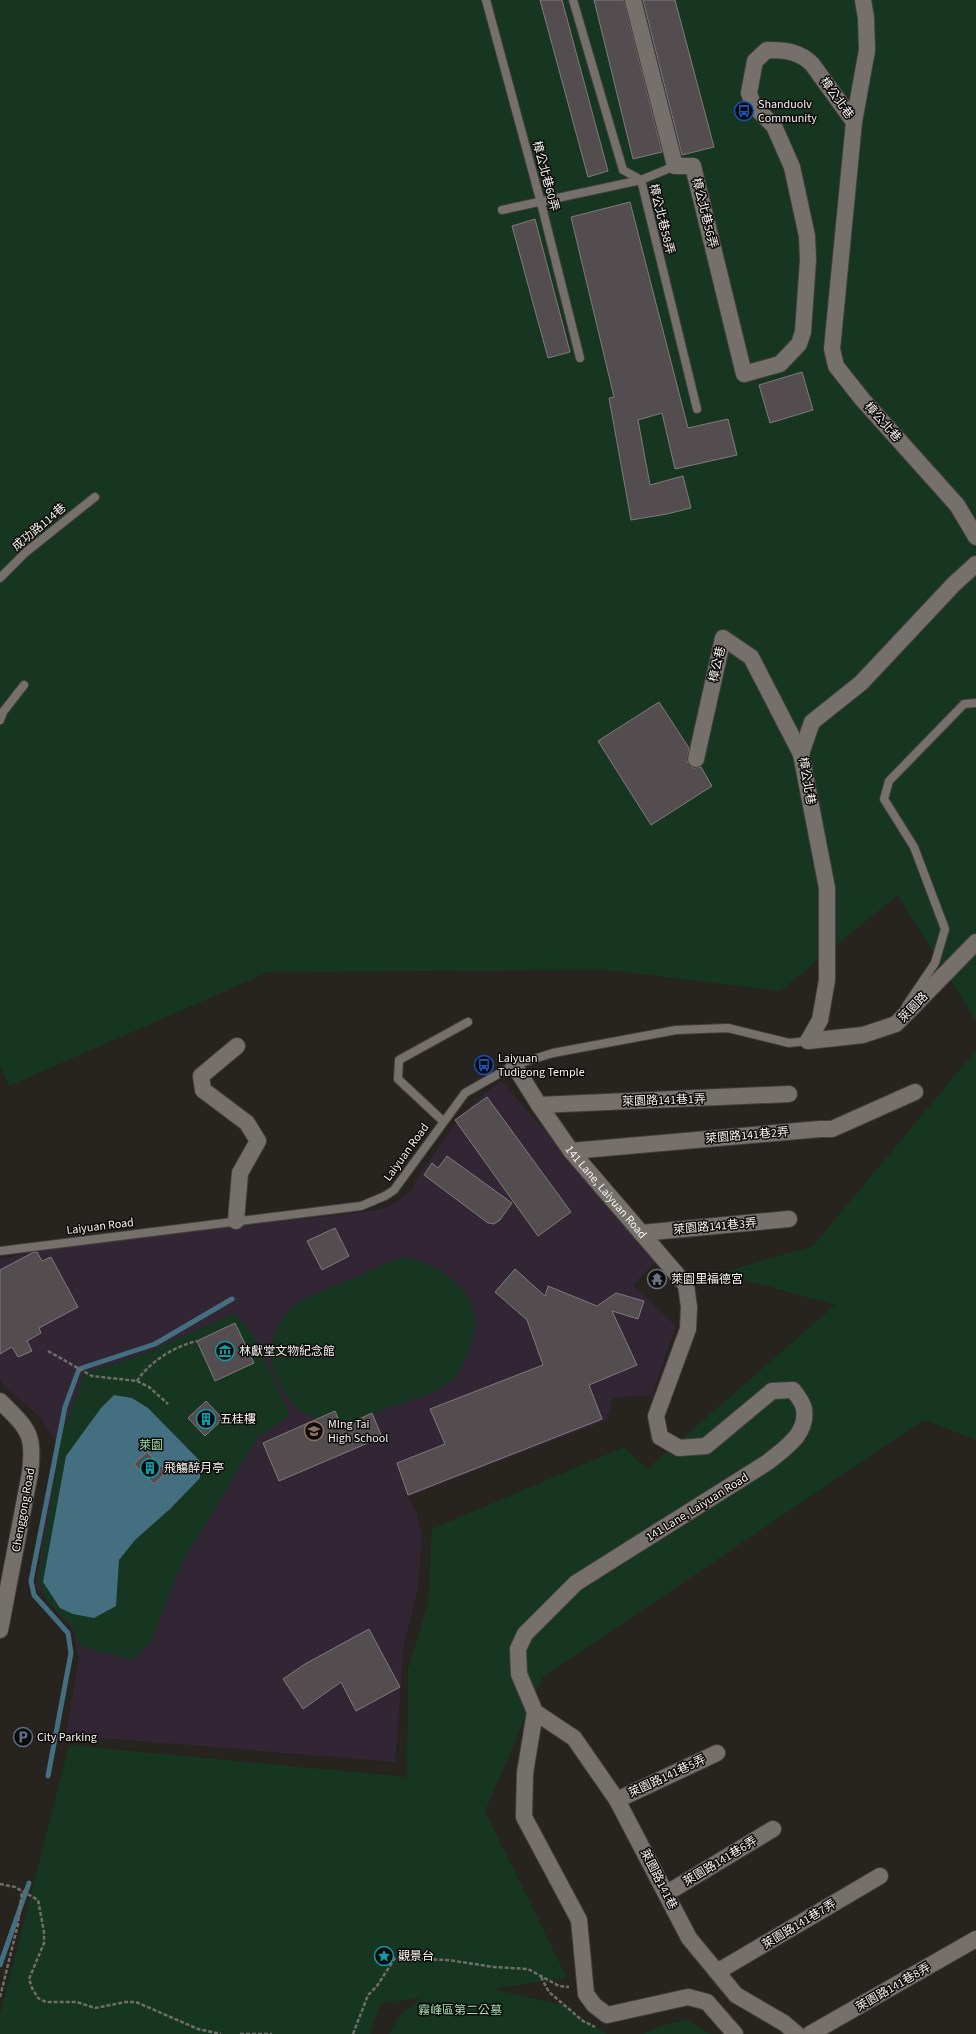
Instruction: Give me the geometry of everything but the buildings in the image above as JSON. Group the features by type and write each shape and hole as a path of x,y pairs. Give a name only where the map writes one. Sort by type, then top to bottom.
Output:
{"street":[{"path":"633,0 675,166"},
{"path":"854,122 867,50 866,18 863,0"},
{"name":"樟公北巷","path":"744,374 780,364 800,344 803,332 808,260 807,236 792,167 774,126 753,105 748,93 755,61 767,50 783,50 803,55 812,64 854,122 832,349 836,366 862,399 957,505 976,537"},
{"name":"樟公北巷56弄","path":"675,166 693,166 744,374"},
{"name":"樟公北巷","path":"808,1041 820,1020 827,980 827,888 801,754 812,722 861,683 954,584 976,564"},
{"name":"樟公巷","path":"696,759 723,638 751,657 801,754"},
{"name":"萊園路","path":"808,1041 863,1036 896,1024 976,942"},
{"path":"236,1221 240,1173 258,1141 247,1123 204,1090 201,1076 237,1046"},
{"name":"141 Lane, Laiyuan Road","path":"514,1065 539,1105 571,1151 686,1284 689,1307 688,1329 656,1416 660,1437 679,1448 706,1446 772,1391 794,1390 804,1408 803,1428 792,1443 768,1462 576,1583 525,1634 518,1649 519,1674 534,1712 525,1773 524,1817 579,1920 586,1994"},
{"name":"萊園路141巷2弄","path":"571,1151 820,1128 832,1129 915,1092"},
{"name":"萊園路141巷1弄","path":"539,1105 789,1094"},
{"name":"萊園路141巷3弄","path":"641,1233 789,1220"},
{"name":"Chenggong Road","path":"0,1401 28,1431 33,1452 29,1481 0,1630"},
{"name":"萊園路141巷","path":"534,1712 574,1738 617,1800 689,1938 736,1995 784,2023 797,2034"},
{"name":"萊園路141巷5弄","path":"617,1800 717,1753"},
{"name":"萊園路141巷6弄","path":"667,1894 772,1829"},
{"name":"萊園路141巷7弄","path":"717,1972 880,1876"},
{"name":"萊園路141巷8弄","path":"810,2034 976,1939"},
{"path":"586,1994 594,2005 607,2015 688,1997 708,2002 735,2034"}],"lane":[{"name":"樟公北巷60弄","path":"486,0 541,203 580,358"},
{"name":"樟公北巷58弄","path":"574,0 623,170 640,180 697,409"},
{"path":"502,210 541,203 640,180 675,166"},
{"name":"成功路114巷","path":"0,578 26,552 95,497"},
{"path":"0,720 3,712 24,685"},
{"path":"896,1024 911,997 935,963 945,929 914,847 884,799 889,781 964,704 976,703"},
{"path":"443,1121 398,1079 398,1060 468,1022"},
{"name":"Laiyuan Road","path":"0,1251 361,1206 385,1196 394,1190 443,1121 465,1093 514,1065 553,1053 676,1030 728,1028 789,1043 808,1041"}],"path":[{"path":"136,1381 145,1368 184,1344 197,1341"},
{"path":"48,1351 92,1376 136,1381 149,1387 168,1404"},
{"path":"0,1884 15,1887 27,1894 22,1891"},
{"path":"0,1997 18,1924 22,1891"},
{"path":"22,1891 38,1900 42,1918 44,1943 29,1979 38,1998 46,2002 77,2002 95,2008 136,2002 198,2029 221,2034"},
{"path":"353,2034 368,1996 377,1986 395,1958 448,1960 494,1967 528,1969 559,1986 572,1988 586,1994"},
{"path":"541,1976 549,1992 583,2021 597,2029"},
{"path":"240,2034 272,2034"}],"shaded area":[{"name":"MIng Tai High School","path":"501,1081 658,1259 633,1285 676,1326 652,1395 612,1398 607,1420 407,1497 417,1513 422,1535 418,1589 404,1644 395,1762 66,1735 79,1657 73,1630 36,1587 56,1441 40,1417 5,1387 0,1379 0,1260 32,1251 380,1210 398,1201 412,1190 420,1174 458,1120 476,1100"}],"green space":[{"path":"0,0 976,0 976,1021 898,895 780,991 607,970 269,972 9,1086 0,1065"},
{"name":"霧峰區第二公墓","path":"976,1050 976,1440 924,1420 543,1677 485,1811 567,1978 491,1989 562,2005 607,2034 389,2034 399,2016 422,1998 381,2003 370,2034 0,2034 0,2015 69,1745 407,1777 408,1669 428,1604 432,1529 624,1447 647,1469 835,1305 720,1273 813,1246"},
{"path":"407,1257 432,1266 454,1280 469,1300 473,1312 475,1328 467,1356 462,1367 450,1382 432,1393 347,1423 340,1424 323,1421 301,1412 280,1385 272,1363 271,1351 273,1340 282,1318 290,1309 306,1298 396,1259"},
{"name":"萊園","path":"235,1313 253,1334 290,1415 258,1437 181,1565 152,1640 133,1660 79,1646 74,1628 46,1600 38,1581 62,1434 85,1373 141,1355"},
{"path":"686,2020 711,2034 642,2034 664,2025"}],"water":[{"path":"114,1395 132,1398 148,1408 200,1461 200,1478 170,1509 135,1540 119,1560 116,1606 94,1618 73,1614 60,1608 43,1582 66,1456 101,1408"}],"waterway":[{"path":"48,1776 71,1653 68,1633 34,1595 31,1581 65,1407 79,1369 155,1344 232,1299"},
{"path":"0,1965 29,1883"}],"place":[{"name":"Shanduolv Community","path":"744,111"},
{"name":"Laiyuan Tudigong Temple","path":"484,1065"},
{"name":"萊園里福德宮","path":"657,1279"},
{"name":"林獻堂文物紀念館","path":"225,1351"},
{"name":"五桂樓","path":"206,1419"},
{"name":"MIng Tai High School","path":"314,1431"},
{"name":"飛觴醉月亭","path":"150,1468"},
{"name":"City Parking","path":"23,1737"},
{"name":"觀景台","path":"384,1956"}]}
